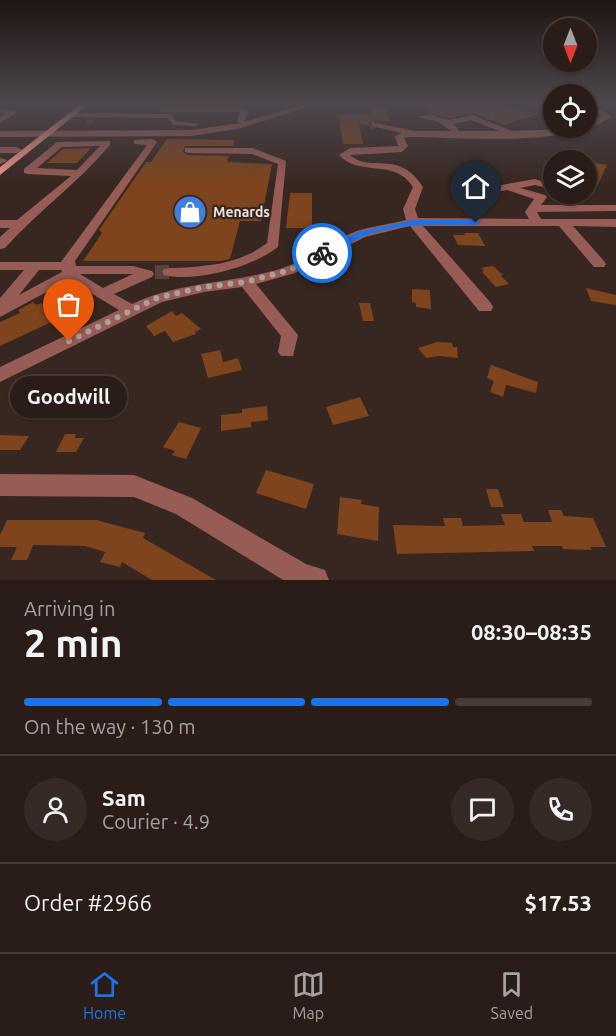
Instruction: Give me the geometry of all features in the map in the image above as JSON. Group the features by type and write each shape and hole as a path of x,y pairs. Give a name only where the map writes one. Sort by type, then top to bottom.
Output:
{"main road":[{"path":"1,162 44,130"},
{"path":"0,172 53,130"}],"street":[{"path":"142,135 146,130"},
{"path":"83,170 33,166 60,144 206,130"},
{"path":"388,130 400,134 415,134 440,130"},
{"path":"400,134 403,130"},
{"path":"473,130 511,134 543,133"},
{"path":"502,130 511,134"},
{"path":"0,134 48,134 153,142 69,261 68,270"},
{"path":"400,134 403,146 399,150 350,151 344,157 353,162 390,166 410,175 418,187 409,209 413,222 485,307"},
{"path":"0,245 11,230 83,170 111,139"},
{"path":"0,150 17,150"},
{"path":"0,267 34,266 68,270 133,270 157,273 230,265 265,252 273,244 283,163 253,151 188,150"},
{"path":"485,191 535,182 543,184"},
{"path":"505,188 541,197 536,205"},
{"path":"582,208 597,223"},
{"path":"538,223 531,212 533,209 616,208"},
{"path":"0,375 130,310 179,292 246,282 290,270 361,234 413,222 616,223"},
{"path":"563,223 599,264"},
{"path":"0,224 11,230"},
{"path":"0,310 34,266"},
{"path":"68,270 130,310"},
{"path":"0,310 68,270"},
{"path":"104,293 157,273"},
{"path":"246,282 290,335 287,352"},
{"path":"0,484 134,486 184,506 307,578"}],"building":[{"path":"341,130 360,130 363,144 343,144"},
{"name":"Menards","path":"167,139 235,140 233,146 185,146 183,152 188,155 229,156 227,162 272,164 261,221 240,221 230,259 220,261 83,261 102,233 99,230 146,162 151,162"},
{"path":"91,148 77,163 47,163 63,149"},
{"path":"597,163 607,165 597,186"},
{"path":"290,193 312,193 312,228 286,228"},
{"path":"464,233 478,233 485,246 458,245 453,235 465,235"},
{"path":"493,266 509,284 496,287 482,272 484,271 481,268"},
{"path":"586,288 616,295 616,305 591,301"},
{"path":"412,289 430,290 431,309 416,307 416,303 412,302"},
{"path":"33,302 36,305 41,303 47,311 70,304 75,311 0,346 0,322 20,313 18,310"},
{"path":"359,303 370,303 374,321 363,321"},
{"path":"172,311 176,316 182,313 201,329 195,332 196,334 173,342 165,331 154,336 146,326"},
{"path":"438,342 452,343 453,347 457,347 458,358 439,356 426,358 418,348"},
{"path":"220,350 223,362 238,358 242,370 208,378 201,354"},
{"path":"491,365 538,382 536,393 506,385 503,397 490,392 494,381 487,378"},
{"path":"360,397 369,416 333,425 326,407"},
{"path":"267,406 268,420 251,422 251,427 221,431 221,415 242,413 242,409"},
{"path":"179,422 201,428 186,459 172,455 175,451 163,447"},
{"path":"65,434 76,434 75,438 84,438 76,452 56,452"},
{"path":"0,435 29,436 20,450 0,450"},
{"path":"266,470 314,484 306,509 256,493"},
{"path":"486,489 498,489 504,507 491,507"},
{"path":"340,497 362,500 361,504 379,507 378,541 337,534"},
{"path":"548,510 561,510 564,516 593,518 606,547 590,547 592,550 563,549 562,546 532,546 534,551 397,554 393,525 445,526 443,518 461,518 463,526 505,525 501,514 521,514 524,522 552,522"},
{"path":"7,520 96,520 145,533 143,538 216,580 152,580 122,562 120,567 100,562 105,552 85,546 33,545 27,560 11,560 17,547 0,547 0,535"}],"tunnel":[{"path":"155,272 169,272"}],"way so far":[{"path":"69,341 157,298 204,287 246,282 290,270 322,253"}],"place":[{"name":"Menards","path":"190,212"},
{"name":"Goodwill","path":"69,341"}],"route":[{"path":"322,253 361,234 413,222 476,223"}]}
